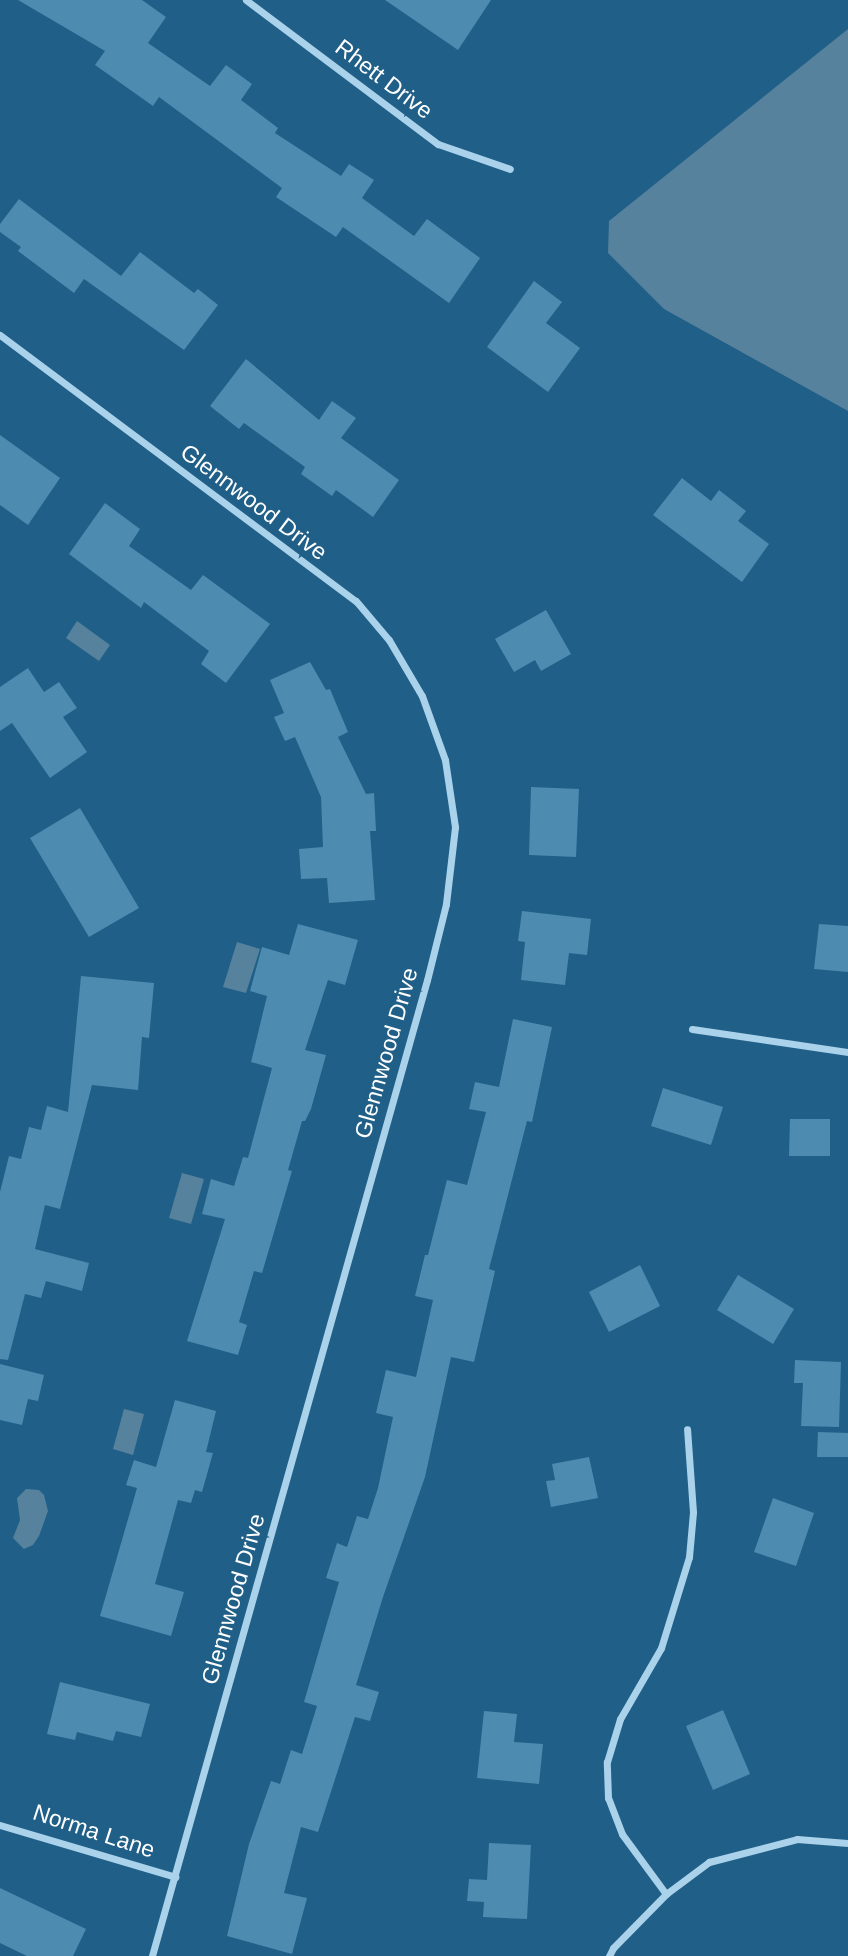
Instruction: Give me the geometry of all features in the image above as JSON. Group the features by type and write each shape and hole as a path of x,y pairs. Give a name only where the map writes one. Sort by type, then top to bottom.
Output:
{"street":[{"name":"Rhett Drive","path":"246,0 438,144 510,169"},
{"name":"Glennwood Drive","path":"0,335 356,601 389,640 422,696 445,760 455,827 446,904 427,980 152,1956"},
{"path":"692,1029 848,1052"},
{"path":"666,1894 622,1834 608,1798 607,1762 620,1719 661,1648 689,1557 693,1512 687,1429"},
{"name":"Norma Lane","path":"0,1825 175,1877"},
{"path":"609,1956 613,1948 666,1894 709,1862 797,1839 848,1843"}],"water":[{"path":"848,29 848,411 664,309 608,253 609,221"},
{"path":"77,621 110,645 99,661 66,638"},
{"path":"237,942 260,949 246,993 223,987"},
{"path":"182,1173 204,1179 191,1224 169,1218"},
{"path":"124,1409 144,1414 133,1455 113,1449"},
{"path":"26,1489 39,1490 44,1495 48,1511 39,1536 33,1545 24,1549 13,1538 20,1520 17,1498"}],"building":[{"path":"18,0 142,0 166,17 148,43 210,86 226,65 252,84 241,100 278,128 275,133 341,176 349,164 374,180 362,198 414,236 427,219 480,258 449,303 343,227 336,237 276,197 282,188 159,97 153,106 95,65 105,51"},
{"path":"385,0 491,0 458,50"},
{"path":"19,199 121,276 140,252 194,293 198,289 218,305 184,350 84,279 74,293 18,251 21,247 0,232 0,224"},
{"path":"534,281 562,302 546,323 580,348 548,392 487,347"},
{"path":"246,359 319,420 332,401 356,418 341,438 399,480 373,517 336,490 332,496 301,474 305,467 244,423 239,429 210,406"},
{"path":"0,435 60,478 28,525 0,505"},
{"path":"682,478 711,501 719,490 746,511 738,521 769,544 742,582 653,515"},
{"path":"105,503 140,529 129,546 191,590 203,575 270,624 226,683 201,664 209,651 144,602 141,608 69,554"},
{"path":"546,610 571,654 541,671 535,660 514,672 495,639"},
{"path":"310,662 326,690 330,689 348,732 338,737 366,794 374,793 376,831 370,831 375,900 329,903 327,878 301,879 299,849 323,847 321,797 295,737 285,741 274,717 284,713 270,680"},
{"path":"28,668 44,692 59,682 77,708 63,717 87,752 50,778 12,723 0,731 0,687"},
{"path":"531,787 579,789 576,857 529,855"},
{"path":"80,808 139,908 89,937 30,838"},
{"path":"522,911 591,919 587,955 569,953 565,985 521,980 525,942 518,941"},
{"path":"298,924 358,940 345,985 328,980 305,1050 326,1055 311,1109 305,1121 302,1121 288,1170 292,1171 262,1273 254,1271 239,1322 247,1325 238,1355 187,1341 225,1219 202,1214 211,1179 234,1186 243,1157 248,1158 272,1068 251,1062 267,996 250,991 262,947 289,955"},
{"path":"819,924 848,926 848,972 814,969"},
{"path":"81,976 154,983 149,1038 142,1037 138,1090 92,1085 60,1209 45,1205 35,1249 89,1263 82,1291 46,1281 41,1298 25,1294 8,1360 0,1359 0,1192 9,1156 21,1159 29,1127 41,1130 47,1106 68,1112"},
{"path":"513,1019 552,1027 532,1122 527,1121 489,1269 495,1271 474,1362 451,1357 425,1477 356,1685 379,1692 370,1721 355,1717 318,1832 301,1827 284,1893 307,1898 292,1954 227,1936 249,1844 271,1781 280,1784 291,1750 302,1754 317,1706 304,1702 339,1582 326,1578 337,1543 347,1547 357,1516 368,1519 378,1488 393,1417 376,1413 386,1370 416,1377 433,1300 415,1296 447,1180 467,1185 486,1112 469,1109 475,1082 499,1087"},
{"path":"663,1088 723,1107 711,1145 651,1126"},
{"path":"790,1119 830,1119 830,1156 789,1156"},
{"path":"640,1265 660,1306 609,1332 589,1292"},
{"path":"738,1275 794,1309 773,1344 717,1310"},
{"path":"795,1360 841,1362 839,1427 801,1426 803,1383 794,1383"},
{"path":"0,1364 44,1375 38,1401 28,1399 22,1425 0,1420"},
{"path":"175,1400 216,1411 206,1452 213,1453 202,1492 195,1490 191,1503 178,1500 155,1584 184,1592 171,1636 100,1616 137,1488 126,1485 134,1460 156,1467"},
{"path":"818,1432 848,1433 848,1457 817,1457"},
{"path":"589,1457 598,1498 551,1507 546,1481 555,1480 552,1464"},
{"path":"773,1498 814,1513 796,1566 754,1552"},
{"path":"60,1682 150,1704 141,1737 116,1731 113,1741 77,1732 75,1740 47,1734"},
{"path":"723,1710 750,1774 713,1790 686,1726"},
{"path":"484,1711 517,1714 514,1742 543,1744 539,1784 477,1778"},
{"path":"489,1843 531,1845 527,1919 483,1917 484,1902 467,1901 469,1879 487,1880"},
{"path":"0,1888 86,1929 73,1956 27,1956 0,1943"}]}
